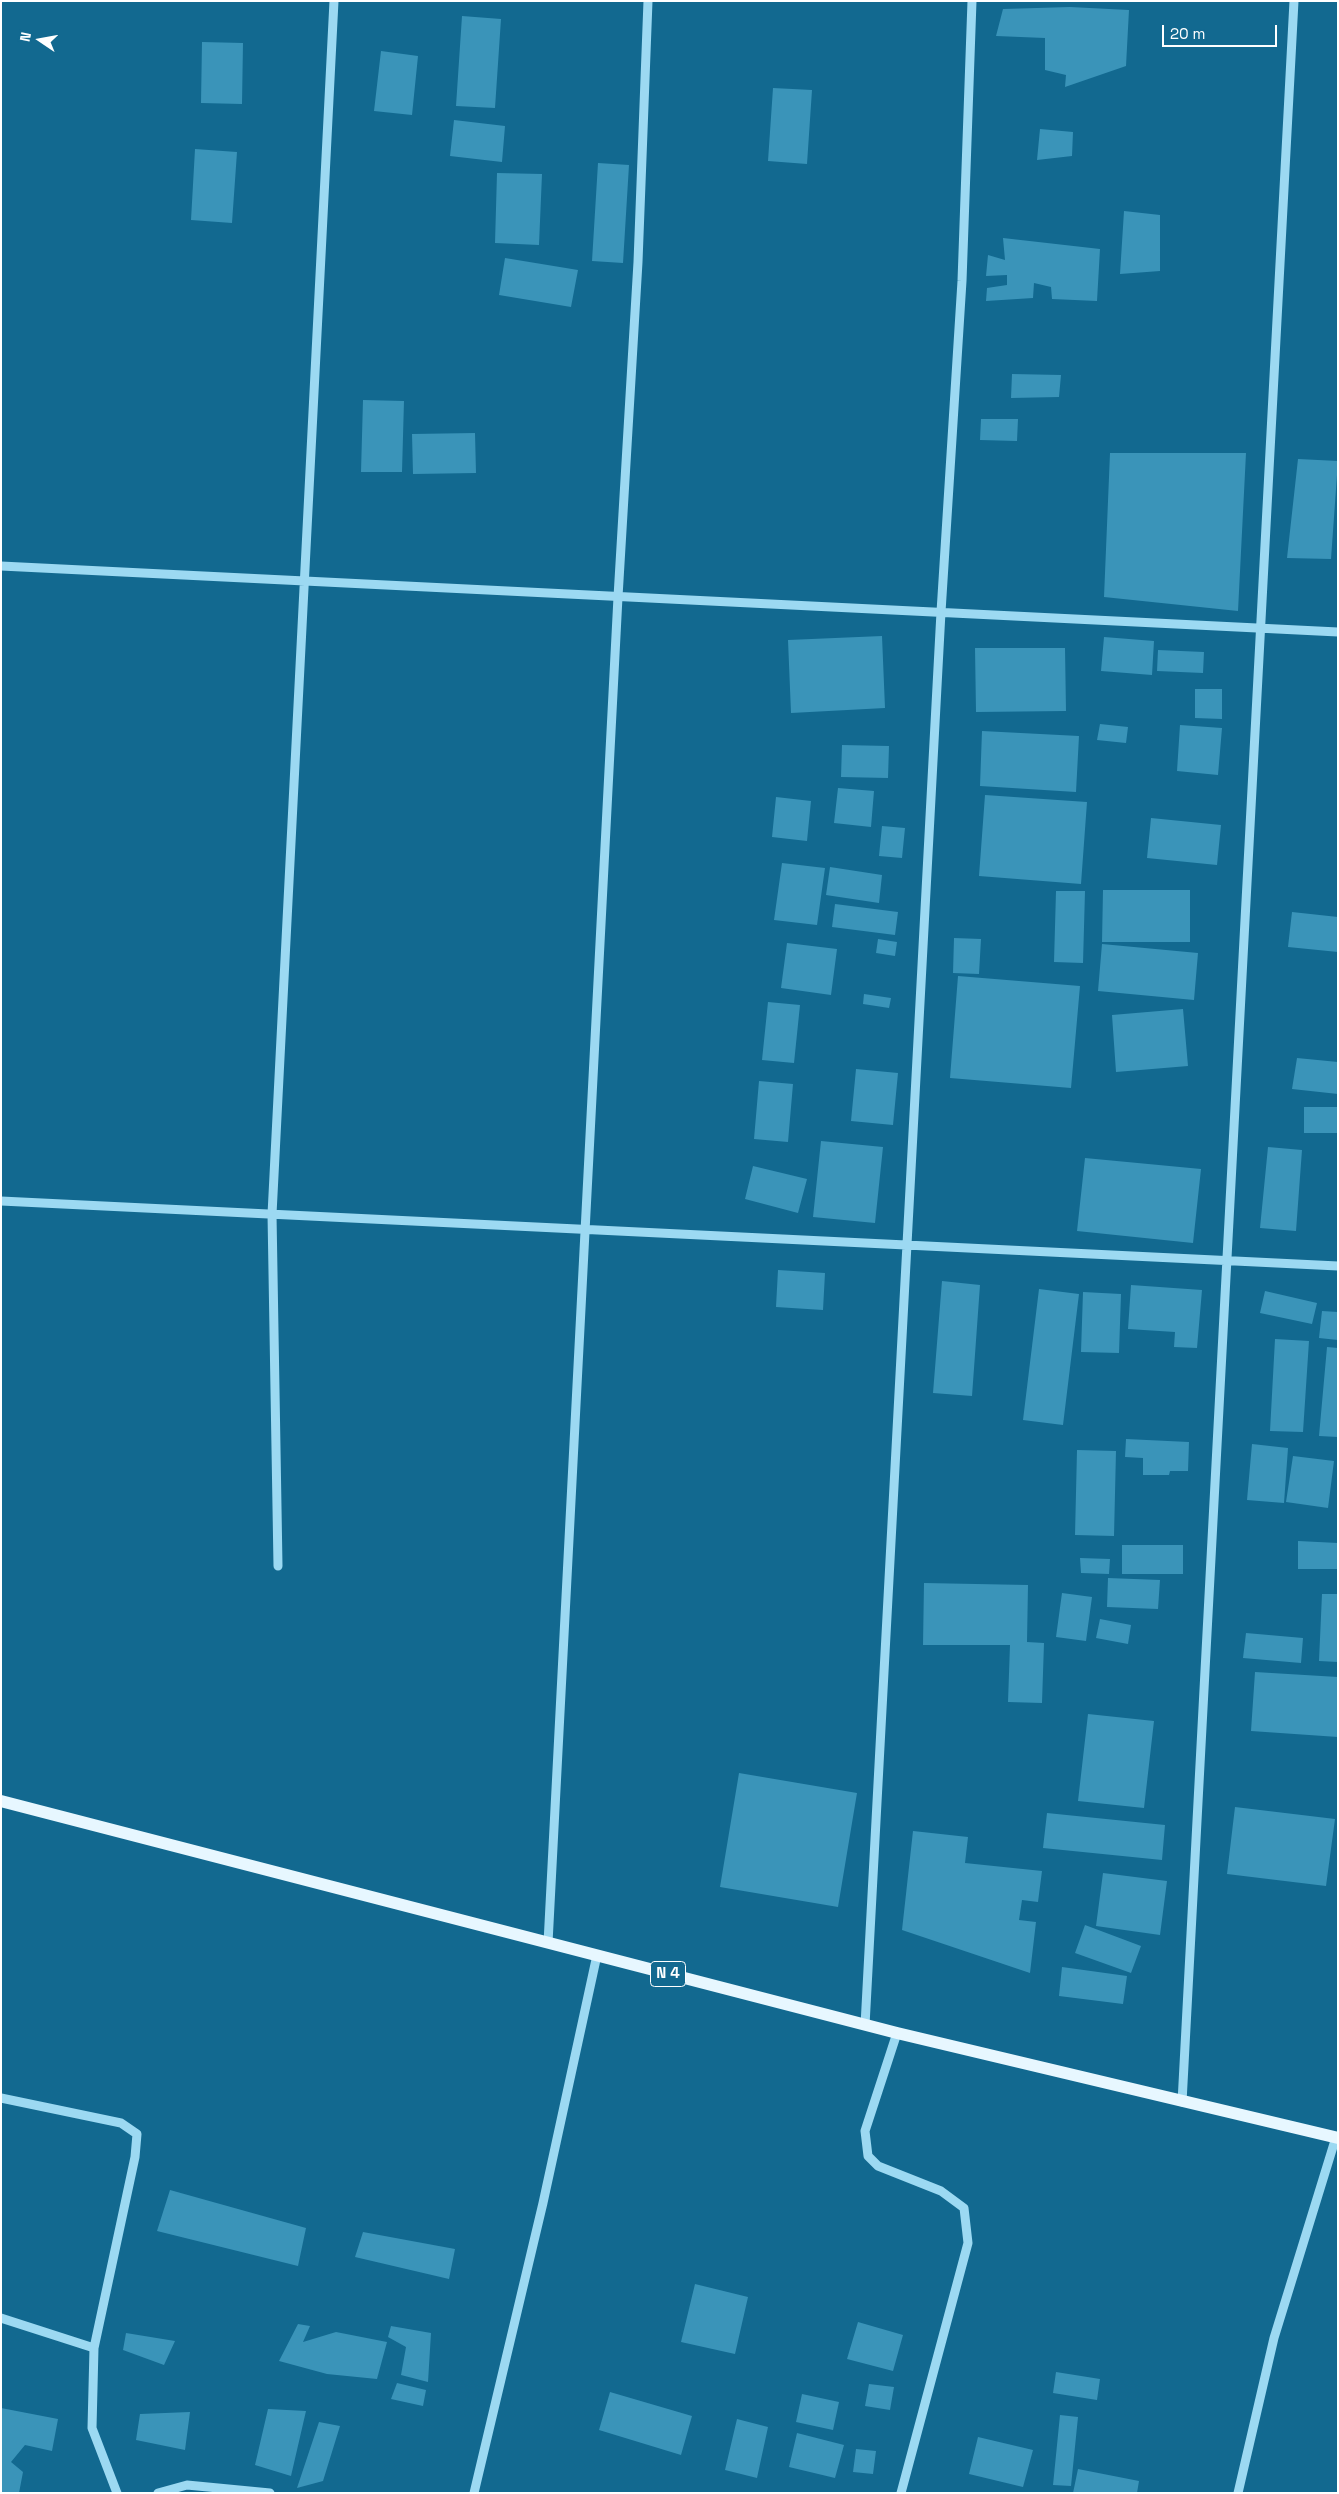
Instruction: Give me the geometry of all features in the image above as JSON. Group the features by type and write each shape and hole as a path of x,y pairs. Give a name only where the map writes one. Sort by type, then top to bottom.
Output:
{"main road":[{"name":"N 4","path":"1,1801 897,2033 1337,2138"}],"street":[{"path":"278,1566 272,1214 334,1"},
{"path":"548,1942 618,597 637,272 648,1"},
{"path":"866,2025 941,612 962,282 972,1"},
{"path":"1182,2102 1294,1"},
{"path":"1,566 1338,632"},
{"path":"1,1200 1338,1266"},
{"path":"474,2493 543,2204 597,1956"},
{"path":"897,2033 865,2131 868,2156 878,2166 941,2191 964,2208 968,2243 901,2493"},
{"path":"1,2098 121,2123 136,2134 135,2158 94,2348 92,2428 118,2493"},
{"path":"1238,2493 1274,2338 1337,2138"},
{"path":"1,2318 94,2348"},
{"path":"158,2493 187,2485 270,2493"}],"building":[{"path":"1070,7 1129,10 1126,66 1065,87 1066,75 1045,70 1045,38 996,36 1003,9"},
{"path":"462,16 501,19 495,108 456,106"},
{"path":"202,42 243,43 242,104 201,103"},
{"path":"381,51 418,56 412,115 374,111"},
{"path":"773,88 812,90 807,164 768,161"},
{"path":"454,120 505,126 502,162 450,156"},
{"path":"1040,129 1073,132 1072,156 1037,160"},
{"path":"195,149 237,152 232,223 191,220"},
{"path":"598,163 629,165 623,263 592,261"},
{"path":"497,173 542,174 539,245 495,243"},
{"path":"1124,211 1160,215 1160,271 1120,274"},
{"path":"1003,238 1100,249 1097,301 1052,299 1051,287 1034,283 1033,298 986,301 987,288 1007,285 1007,275 986,276 988,255 1005,260"},
{"path":"505,258 578,270 571,307 499,295"},
{"path":"1012,374 1061,375 1059,397 1011,398"},
{"path":"363,400 404,401 402,472 361,472"},
{"path":"981,419 1018,419 1017,441 980,440"},
{"path":"475,433 476,473 413,474 412,434"},
{"path":"1110,453 1246,453 1238,611 1104,597"},
{"path":"1298,459 1338,461 1331,559 1287,558"},
{"path":"882,636 885,708 791,713 788,640"},
{"path":"1104,637 1154,641 1152,675 1101,671"},
{"path":"975,648 1065,648 1066,711 976,712"},
{"path":"1158,650 1204,652 1203,673 1157,671"},
{"path":"1195,689 1222,689 1222,719 1195,718"},
{"path":"1100,724 1128,727 1126,743 1097,740"},
{"path":"1180,725 1222,728 1218,775 1177,771"},
{"path":"982,731 1079,736 1076,792 980,786"},
{"path":"842,745 889,746 888,778 841,777"},
{"path":"838,788 874,791 871,827 834,823"},
{"path":"985,795 1087,802 1081,884 979,876"},
{"path":"776,797 811,801 807,841 772,837"},
{"path":"1151,818 1221,825 1217,865 1147,858"},
{"path":"882,826 905,828 902,858 879,856"},
{"path":"782,863 825,868 817,925 774,920"},
{"path":"830,867 882,875 879,903 826,895"},
{"path":"1103,890 1190,890 1190,942 1102,942"},
{"path":"1056,891 1085,891 1083,963 1054,962"},
{"path":"835,904 898,912 895,935 832,927"},
{"path":"1292,912 1338,917 1338,952 1288,947"},
{"path":"954,938 981,939 979,974 953,973"},
{"path":"878,939 897,942 895,956 876,953"},
{"path":"787,943 837,949 831,995 781,988"},
{"path":"1102,944 1198,953 1194,1000 1098,991"},
{"path":"958,976 1080,986 1071,1088 950,1078"},
{"path":"864,994 891,998 889,1008 863,1004"},
{"path":"768,1002 800,1005 794,1063 762,1060"},
{"path":"1183,1009 1188,1066 1116,1072 1112,1015"},
{"path":"1297,1058 1338,1062 1338,1094 1292,1089"},
{"path":"856,1069 898,1073 893,1125 851,1121"},
{"path":"759,1081 793,1084 788,1142 754,1139"},
{"path":"1304,1107 1338,1107 1338,1133 1304,1133"},
{"path":"821,1141 883,1147 875,1223 813,1217"},
{"path":"1268,1147 1302,1150 1296,1231 1260,1228"},
{"path":"1085,1158 1201,1169 1193,1243 1077,1231"},
{"path":"753,1166 807,1179 798,1213 745,1199"},
{"path":"778,1270 825,1273 823,1310 776,1307"},
{"path":"942,1281 980,1285 972,1396 933,1393"},
{"path":"1131,1285 1202,1290 1197,1348 1174,1347 1175,1332 1128,1329"},
{"path":"1039,1289 1079,1294 1063,1425 1023,1420"},
{"path":"1265,1291 1317,1303 1312,1324 1260,1313"},
{"path":"1083,1292 1121,1294 1119,1353 1081,1352"},
{"path":"1322,1311 1338,1312 1338,1340 1319,1338"},
{"path":"1275,1339 1309,1341 1303,1432 1270,1431"},
{"path":"1327,1347 1338,1348 1338,1437 1319,1436"},
{"path":"1126,1439 1189,1442 1188,1471 1170,1471 1169,1475 1143,1475 1143,1458 1125,1457"},
{"path":"1252,1444 1288,1448 1284,1503 1247,1500"},
{"path":"1077,1450 1116,1451 1114,1536 1075,1535"},
{"path":"1293,1456 1334,1461 1328,1508 1286,1502"},
{"path":"1298,1541 1338,1543 1338,1569 1298,1569"},
{"path":"1122,1545 1183,1545 1183,1574 1122,1574"},
{"path":"1080,1558 1110,1559 1109,1574 1081,1573"},
{"path":"1108,1578 1160,1580 1158,1609 1107,1607"},
{"path":"924,1583 1028,1585 1027,1642 1044,1643 1042,1703 1008,1702 1010,1645 923,1645"},
{"path":"1062,1593 1092,1597 1086,1641 1056,1637"},
{"path":"1322,1594 1338,1594 1338,1662 1319,1661"},
{"path":"1100,1619 1131,1625 1128,1644 1096,1638"},
{"path":"1246,1633 1303,1638 1301,1663 1243,1658"},
{"path":"1255,1672 1338,1677 1338,1737 1251,1731"},
{"path":"1088,1714 1154,1721 1144,1808 1078,1801"},
{"path":"739,1773 857,1793 838,1907 720,1887"},
{"path":"1235,1807 1335,1819 1326,1886 1227,1874"},
{"path":"1047,1813 1165,1825 1162,1860 1043,1848"},
{"path":"913,1831 968,1837 965,1863 1042,1871 1038,1902 1022,1900 1019,1920 1036,1922 1030,1973 902,1930"},
{"path":"1103,1873 1167,1881 1160,1935 1096,1926"},
{"path":"1085,1925 1141,1946 1131,1973 1075,1953"},
{"path":"1062,1967 1127,1976 1123,2004 1059,1996"},
{"path":"170,2190 306,2228 298,2266 157,2231"},
{"path":"363,2232 455,2249 449,2279 355,2257"},
{"path":"695,2284 748,2297 735,2354 681,2342"},
{"path":"858,2322 903,2335 893,2371 847,2359"},
{"path":"298,2324 310,2326 303,2342 336,2332 387,2342 377,2379 327,2374 279,2361"},
{"path":"391,2326 431,2333 428,2382 401,2375 406,2347 388,2337"},
{"path":"126,2333 175,2341 164,2365 123,2350"},
{"path":"1056,2372 1100,2379 1097,2400 1053,2393"},
{"path":"397,2383 426,2390 423,2406 391,2399"},
{"path":"869,2384 894,2387 890,2410 865,2406"},
{"path":"610,2392 692,2416 681,2455 599,2430"},
{"path":"802,2394 839,2402 833,2430 796,2422"},
{"path":"1,2408 58,2419 52,2451 25,2445 11,2462 23,2472 19,2493 1,2492"},
{"path":"268,2409 306,2411 291,2476 255,2465"},
{"path":"190,2412 185,2450 136,2440 140,2414"},
{"path":"1060,2415 1078,2417 1071,2486 1053,2485"},
{"path":"737,2419 768,2427 757,2478 725,2470"},
{"path":"319,2422 340,2426 323,2481 297,2488"},
{"path":"797,2433 844,2445 835,2478 789,2467"},
{"path":"978,2437 1033,2450 1023,2487 969,2474"},
{"path":"856,2449 876,2451 873,2474 853,2472"},
{"path":"1078,2469 1139,2481 1137,2493 1073,2493"}]}
